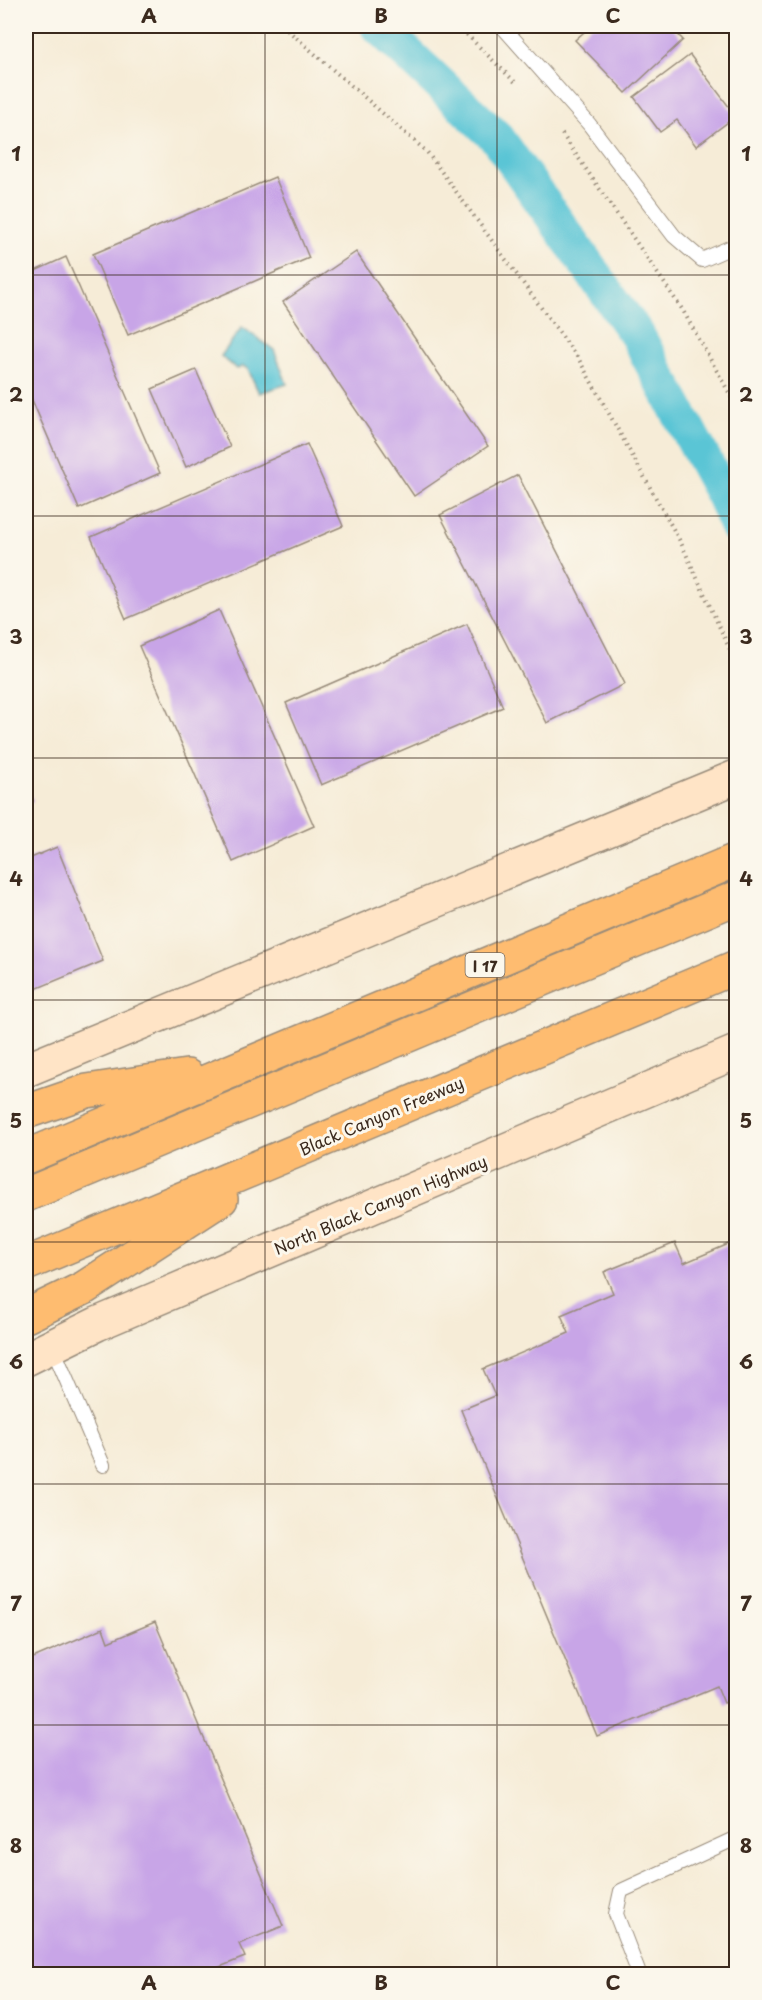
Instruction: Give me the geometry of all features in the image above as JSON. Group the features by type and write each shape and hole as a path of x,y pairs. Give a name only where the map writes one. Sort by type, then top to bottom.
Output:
{"highway":[{"name":"I 17","path":"26,1157 736,860"},
{"path":"26,1195 736,897"},
{"name":"Black Canyon Freeway","path":"26,1264 736,967"},
{"path":"26,1112 87,1090 233,1069"},
{"path":"26,1316 84,1288 293,1152"}],"main road":[{"path":"26,1070 736,777"},
{"name":"North Black Canyon Highway","path":"39,1353 118,1315 736,1052"}],"lane":[{"path":"502,26 590,124 674,236 702,260 736,245"},
{"path":"39,1353 103,1465"},
{"path":"639,1974 616,1914 621,1891 736,1838"}],"path":[{"path":"283,26 427,152 578,358 681,543 736,663"},
{"path":"458,26 524,89"},
{"path":"561,133 682,309 736,405"}],"water":[{"path":"242,327 274,350 287,384 259,393 248,369 243,366 237,369 221,356"}],"building":[{"path":"591,26 670,26 683,40 626,93 575,40"},
{"path":"690,55 736,116 696,146 677,120 660,132 634,97"},
{"path":"275,177 309,258 128,335 93,254"},
{"path":"356,252 488,446 414,496 283,302"},
{"path":"66,257 160,473 79,509 26,386 26,275"},
{"path":"196,370 230,447 186,467 152,389"},
{"path":"307,444 343,526 126,619 91,537"},
{"path":"518,475 625,684 547,723 440,515"},
{"path":"219,610 314,826 233,862 139,646"},
{"path":"467,624 503,707 321,785 286,703"},
{"path":"26,782 33,801 26,804"},
{"path":"57,847 103,961 26,993 26,860"},
{"path":"736,1241 736,1698 724,1703 717,1686 597,1736 461,1410 495,1396 483,1369 569,1333 561,1315 613,1293 604,1272 675,1243 684,1263"},
{"path":"155,1622 283,1926 239,1944 245,1957 202,1974 26,1974 26,1661 103,1628 108,1642"}],"waterway":[{"path":"378,26 497,138 637,335 724,497 736,525"}]}
